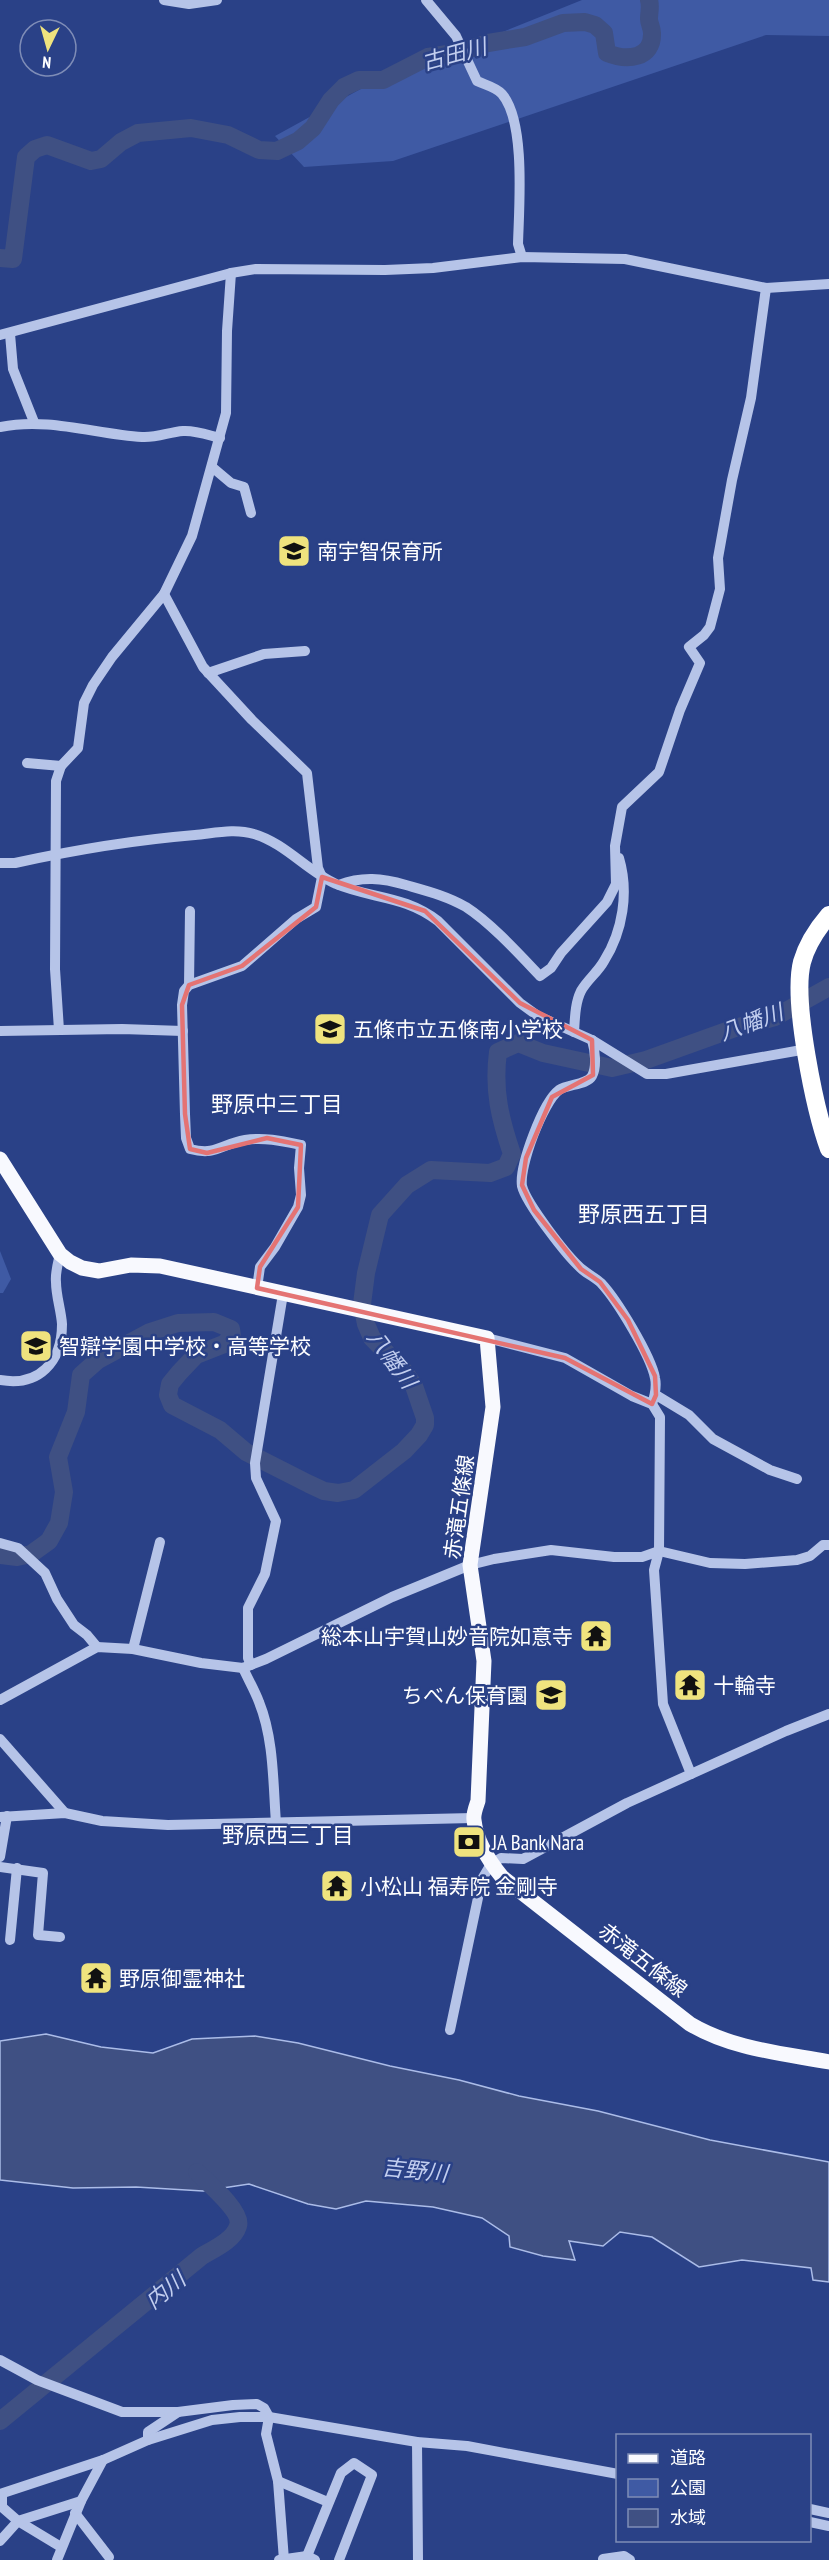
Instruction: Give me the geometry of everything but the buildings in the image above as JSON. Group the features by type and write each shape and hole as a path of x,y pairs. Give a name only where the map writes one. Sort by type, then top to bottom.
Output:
{"highway":[{"path":"829,915 808,945 799,978 807,1049 829,1149"}],"main road":[{"path":"0,1159 60,1254 82,1268 99,1270 146,1264 487,1338"},
{"name":"赤滝五條線","path":"487,1338 493,1407 470,1565 483,1649 484,1672 478,1801 473,1818 491,1864 514,1887 706,2034 740,2046 829,2062"}],"street":[{"path":"164,0 189,4 217,0"},
{"path":"426,0 456,36 477,81 500,91 509,103 520,153 518,244 522,257"},
{"path":"34,422 13,369 5,334 231,273 256,269 433,268 522,257 625,259 766,288 829,284"},
{"path":"59,1030 55,969 56,781 61,766 78,748 84,703 93,685 118,650 164,594 192,536 225,413 231,273"},
{"path":"339,885 366,877 440,894 468,908 515,949 540,976 551,968 561,953 607,902 616,884 615,846 622,807 659,772 680,710 700,663 689,647 710,627 720,589 718,558 732,480 751,398 766,288"},
{"path":"0,427 34,422 134,436 154,437 192,431 220,438"},
{"path":"212,467 231,483 244,487 251,513"},
{"path":"164,594 202,668 306,773 318,868 322,877 316,907 296,919 242,966 189,985 184,991 182,1005 184,1114 186,1138 190,1149 207,1153 243,1140 267,1138 301,1145 299,1168 301,1195 298,1207 275,1247 260,1267 257,1288"},
{"path":"208,673 264,654 305,651"},
{"path":"27,763 61,766"},
{"path":"0,863 162,838 233,831 255,834 280,846 322,877 339,885 413,904 425,910 520,1003 538,1016 592,1040 647,1074 666,1074 807,1049"},
{"path":"574,1032 576,1008 582,990 605,961 624,904 625,878 615,846"},
{"path":"189,985 190,911"},
{"path":"0,1031 183,1031"},
{"path":"592,1040 595,1054 593,1071 589,1079 561,1088 552,1096 526,1158 522,1185 534,1210 581,1269 600,1282 628,1320 655,1376 654,1399 660,1417 659,1551 654,1570 663,1704 691,1774"},
{"path":"0,1380 28,1381 48,1367 57,1351 62,1324 56,1280 60,1254"},
{"path":"276,1823 267,1727 247,1667 248,1608 265,1574 276,1521 256,1478 255,1463 283,1294"},
{"path":"487,1338 565,1358 632,1396 654,1399 689,1415 713,1439 770,1470 797,1479"},
{"path":"133,1649 160,1542"},
{"path":"0,1543 18,1548 45,1573 57,1599 74,1624 97,1647"},
{"path":"0,1700 97,1647 133,1649 201,1663 247,1667 392,1597 470,1565 551,1550 614,1557 642,1557 659,1551 710,1563 745,1564 797,1560 810,1556 823,1545 829,1545"},
{"path":"450,2030 482,1879 491,1864 501,1858 523,1859 627,1803 829,1714"},
{"path":"0,1739 65,1813"},
{"path":"0,1857 3,1816 65,1813 102,1821 168,1825 473,1818"},
{"path":"0,1867 43,1873 38,1935 60,1937"},
{"path":"10,1940 17,1868"},
{"path":"0,2360 37,2380 122,2412 178,2412 257,2404 264,2408 269,2417 266,2434 278,2481 282,2559 311,2558 328,2502 340,2473 354,2463 372,2475 339,2560"},
{"path":"148,2440 148,2432 178,2412"},
{"path":"62,2547 18,2522 2,2507 1,2494 103,2460 148,2440 212,2420 269,2417 417,2442 467,2446 616,2474"},
{"path":"417,2442 418,2560"},
{"path":"57,2560 75,2513 103,2460"},
{"path":"278,2481 328,2502"},
{"path":"0,2541 18,2522 81,2501"},
{"path":"811,2509 829,2513"},
{"path":"75,2513 109,2557"},
{"path":"811,2522 829,2526"},
{"path":"603,2559 624,2556 630,2560"}],"highlighted area":[{"path":"322,877 425,911 520,1003 592,1040 593,1075 552,1097 526,1158 522,1185 534,1210 581,1269 600,1282 628,1320 655,1376 656,1395 652,1404 565,1358 257,1288 260,1267 298,1207 301,1145 267,1138 207,1153 190,1149 185,1114 182,1005 189,985 242,966 316,907"}],"green space":[{"path":"582,0 829,0 829,36 766,35 393,161 304,167 275,136 377,80 401,73"},
{"path":"0,1251 11,1279 3,1293 0,1293"}],"water":[{"name":"吉野川","path":"46,2034 101,2047 153,2053 192,2039 255,2036 298,2043 519,2096 598,2111 710,2140 829,2162 829,2282 813,2280 811,2268 742,2260 699,2267 652,2237 620,2232 603,2246 569,2241 575,2260 543,2256 510,2247 509,2236 482,2218 433,2207 366,2201 336,2209 308,2204 249,2184 203,2191 136,2187 73,2188 0,2180 0,2041"}],"waterway":[{"name":"古田川","path":"0,258 13,259 26,157 35,149 47,145 91,161 101,159 121,142 138,133 191,128 228,135 259,150 277,151 298,141 313,128 331,100 344,87 359,80 383,80 428,57 525,37 563,23 585,22 595,25 604,33 607,53 623,57 637,56 643,53 651,42 649,0"},
{"name":"八幡川","path":"0,1555 17,1557 31,1554 49,1541 59,1523 64,1492 58,1457 76,1412 81,1375 98,1360 150,1332 178,1323 214,1322 231,1329 232,1336 224,1344 196,1355 179,1373 170,1384 168,1395 172,1405 220,1430 246,1452 309,1484 324,1491 338,1493 354,1490 404,1451 425,1425 425,1418 414,1386 404,1371 372,1338 366,1324 362,1304 366,1273 380,1215 407,1185 431,1170 490,1173 506,1167 512,1154 504,1129 497,1092 498,1052 518,1043 543,1053 612,1068 646,1060 735,1028 775,1017 829,987"},
{"name":"内川","path":"0,2421 202,2256 223,2244 236,2231 238,2220 230,2205 197,2172"}],"place":[{"name":"南宇智保育所","path":"294,551"},
{"name":"五條市立五條南小学校","path":"330,1029"},
{"name":"智辯学園中学校・高等学校","path":"36,1346"},
{"name":"総本山宇賀山妙音院如意寺","path":"596,1636"},
{"name":"十輪寺","path":"690,1685"},
{"name":"ちべん保育園","path":"551,1695"},
{"name":"JA Bank Nara","path":"469,1842"},
{"name":"小松山 福寿院 金剛寺","path":"337,1886"},
{"name":"野原御霊神社","path":"96,1978"}],"district":[{"name":"野原中三丁目","path":"277,1104"},
{"name":"野原西五丁目","path":"644,1214"},
{"name":"野原西三丁目","path":"288,1835"}]}
